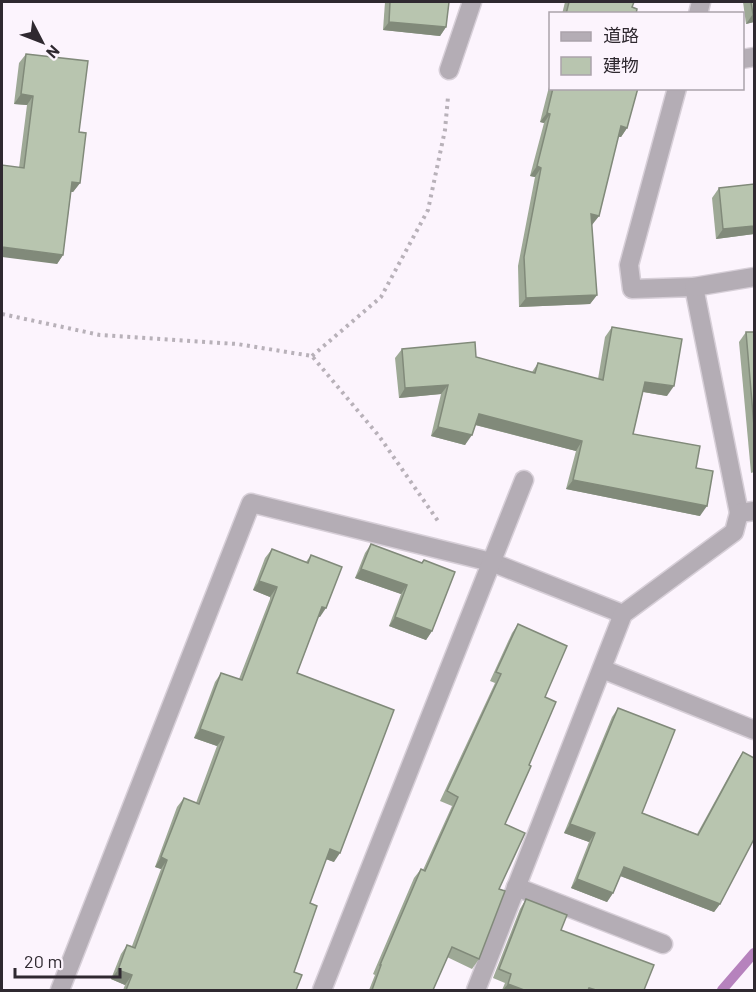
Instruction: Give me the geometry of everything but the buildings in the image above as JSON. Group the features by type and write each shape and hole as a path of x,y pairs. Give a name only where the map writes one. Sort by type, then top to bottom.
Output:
{"street":[{"path":"450,69 472,2"},
{"path":"677,90 629,265 632,289 694,287 754,277"},
{"path":"476,990 623,614 734,532 747,512 694,287"},
{"path":"322,990 524,480"},
{"path":"60,990 251,503 491,562 623,614"},
{"path":"602,669 754,730"},
{"path":"516,887 663,944"}],"path":[{"path":"312,356 381,297 429,210 445,130 450,69"},
{"path":"2,314 100,335 237,344 312,356 379,436 462,556"}],"waterway":[{"path":"722,990 754,953"}]}
